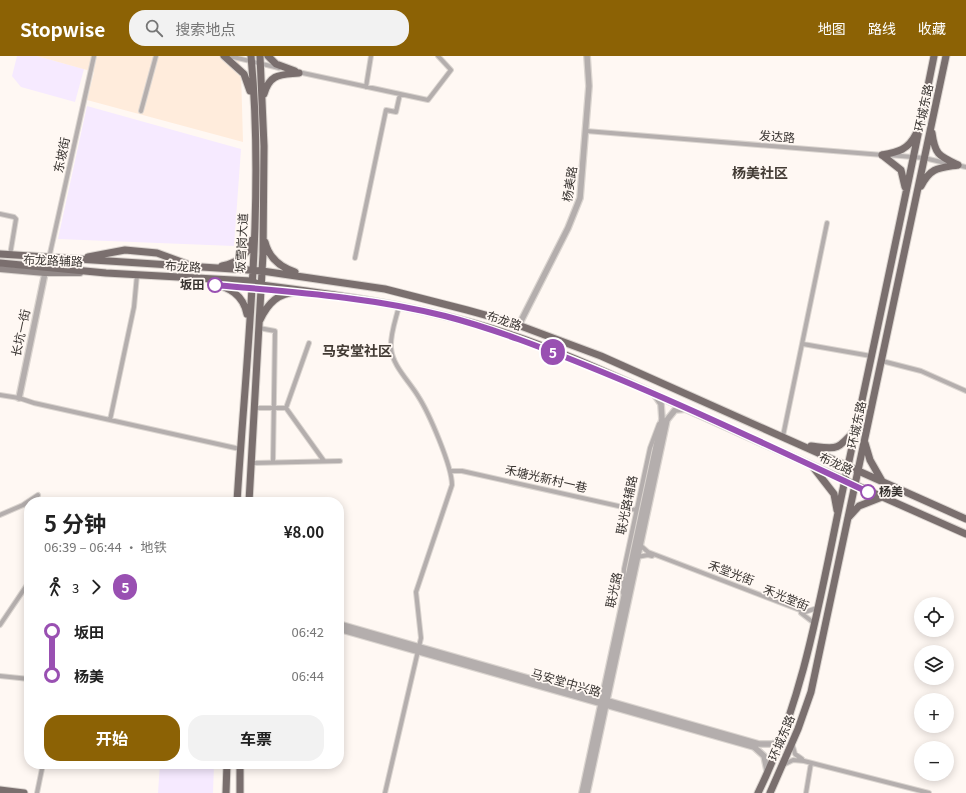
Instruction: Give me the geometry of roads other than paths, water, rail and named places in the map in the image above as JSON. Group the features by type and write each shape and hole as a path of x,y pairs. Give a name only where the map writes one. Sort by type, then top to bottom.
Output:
{"main road":[{"path":"224,56 244,74 254,101"},
{"name":"坂雪岗大道","path":"249,497 263,236 262,102 260,56"},
{"path":"268,56 281,67 299,73"},
{"name":"环城东路","path":"758,793 782,739 799,687 856,429 934,56"},
{"name":"环城东路","path":"770,793 802,719 811,692 946,56"},
{"name":"坂雪岗大道","path":"237,497 254,226 256,140 251,59"},
{"path":"262,102 267,85 273,78 282,75 299,73"},
{"path":"882,155 896,153 905,149 912,142 920,126"},
{"path":"931,127 936,152 941,157 958,166"},
{"path":"882,155 901,170 906,192"},
{"path":"917,193 925,178 932,171 958,166"},
{"path":"214,268 230,264 244,255 251,243 254,226"},
{"path":"263,236 266,246 275,261 288,270 308,277"},
{"path":"75,259 125,250 156,253 194,267"},
{"name":"布龙路","path":"0,254 262,271 385,289 467,310 519,325 601,356 966,518"},
{"name":"布龙路","path":"0,263 106,273 251,281 261,285 399,305 473,323 513,335 584,363 966,534"},
{"name":"布龙路辅路","path":"0,269 45,273 106,273"},
{"path":"204,279 226,287 239,295 244,303 249,322"},
{"path":"258,326 268,305 274,299 292,292 308,291"},
{"path":"803,445 832,449 842,446 856,429"},
{"path":"864,441 870,460 882,481"},
{"path":"812,466 834,494 838,513"},
{"path":"847,520 851,513 859,506 882,497"},
{"path":"226,793 227,769"},
{"path":"240,769 240,793"},
{"path":"0,790 24,793"}],"street":[{"name":"东坡街","path":"49,258 94,56"},
{"path":"140,111 156,56"},
{"path":"229,56 251,59 261,64 299,73 428,100 451,70 438,56"},
{"path":"366,87 371,56"},
{"name":"杨美路","path":"519,325 578,207 583,182 589,86 587,56"},
{"path":"355,258 386,110 396,112 400,94"},
{"name":"发达路","path":"586,131 924,158 966,167"},
{"path":"0,214 14,217 16,219 10,255"},
{"path":"783,436 827,223"},
{"name":"长坑一街","path":"19,398 45,273"},
{"path":"110,420 134,307 137,275"},
{"path":"385,793 421,631 416,592 450,493 451,471 419,397 393,359 391,339 399,305"},
{"path":"258,326 275,331 273,462"},
{"path":"286,408 309,343"},
{"path":"802,344 871,356"},
{"path":"882,360 921,371 966,391"},
{"name":"联光路","path":"587,793 623,599 662,419 661,404 654,394"},
{"path":"0,395 19,398 34,404 240,449"},
{"path":"255,408 286,408"},
{"path":"286,408 324,461"},
{"name":"联光路","path":"582,793 640,545 667,420 675,410 689,409"},
{"name":"联光路辅路","path":"623,599 624,569 636,510 650,448 662,419"},
{"path":"252,463 340,461"},
{"name":"禾塘光新村一巷","path":"451,471 462,471 636,510"},
{"path":"0,515 24,504"},
{"name":"禾堂光街","path":"640,545 648,552 805,612 817,608"},
{"name":"禾光堂街","path":"637,558 648,555 805,615 814,623"},
{"path":"0,625 24,589"},
{"name":"马安堂中兴路","path":"344,626 418,649 758,744 773,744 782,739"},
{"name":"马安堂中兴路","path":"344,630 418,649"},
{"path":"0,676 24,678"},
{"name":"马安堂中兴路","path":"604,702 754,748 762,752 767,761 766,777"},
{"path":"792,743 796,754 804,761"},
{"path":"782,765 792,760 811,762 929,793"},
{"path":"806,793 811,762"},
{"path":"37,793 42,769"}],"metro line":[{"name":"5","path":"215,285 376,301 446,316 491,330 548,350 641,387 868,492"}],"place":[{"name":"坂田","path":"215,285"},
{"name":"杨美","path":"868,492"}],"district":[{"name":"杨美社区","path":"760,173"},
{"name":"马安堂社区","path":"357,351"}]}
